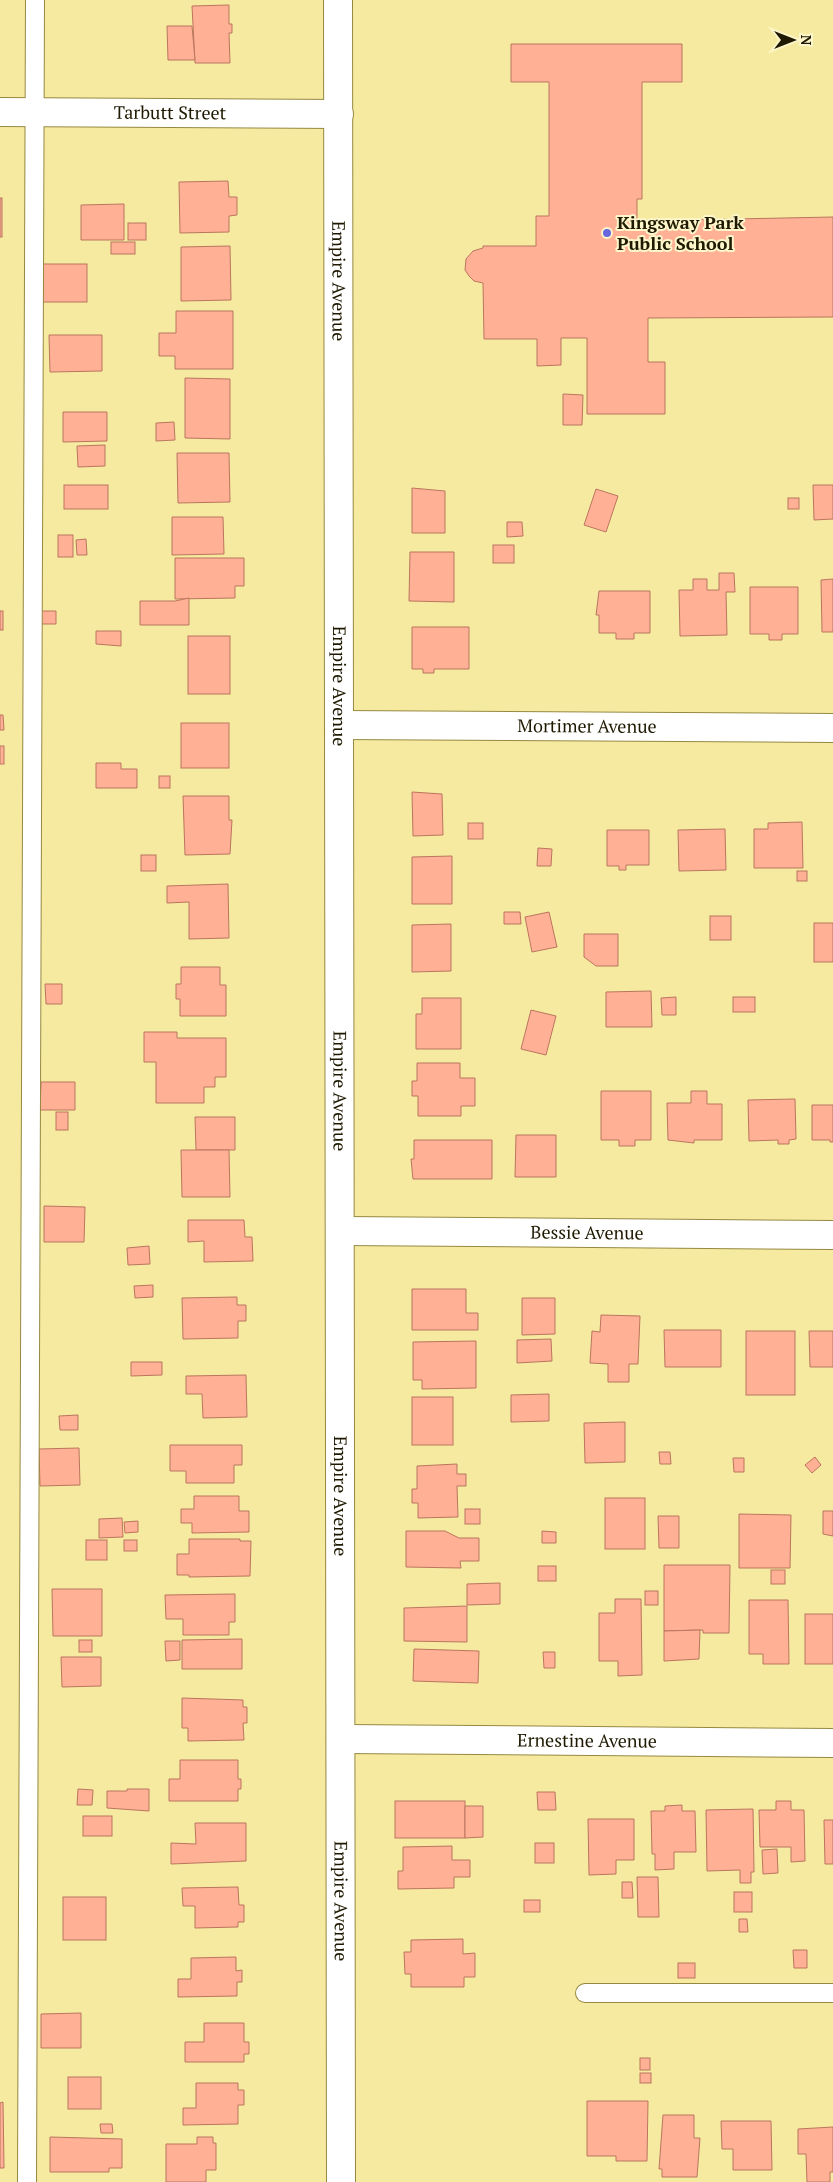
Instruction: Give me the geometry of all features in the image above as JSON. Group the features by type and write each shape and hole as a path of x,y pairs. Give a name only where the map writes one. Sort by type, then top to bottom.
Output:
{"street":[{"name":"Empire Avenue","path":"338,0 341,725 341,2182"},
{"name":"Tarbutt Street","path":"0,112 339,114"},
{"name":"Mortimer Avenue","path":"341,725 833,728"},
{"name":"Bessie Avenue","path":"341,1231 833,1235"},
{"name":"Ernestine Avenue","path":"341,1739 833,1743"}],"lane":[{"path":"27,2182 35,0"},
{"path":"585,1993 833,1993"}],"building":[{"path":"229,5 229,24 232,24 232,33 229,33 230,63 195,63 192,6"},
{"path":"167,26 192,26 195,60 168,60"},
{"path":"511,44 682,44 682,82 642,82 642,199 637,199 637,221 833,217 833,317 648,318 648,362 665,362 665,414 587,414 587,338 561,338 561,365 537,366 537,339 484,339 483,283 474,281 469,276 465,270 466,259 473,251 483,248 483,246 536,246 536,216 549,216 549,82 511,82"},
{"path":"228,181 229,197 237,197 237,215 229,216 229,232 180,233 179,182"},
{"path":"0,198 2,198 2,237 0,237"},
{"path":"124,204 124,240 81,240 81,205"},
{"path":"128,223 146,223 146,240 128,240"},
{"path":"111,242 135,242 135,254 111,254"},
{"path":"230,246 231,300 181,301 181,247"},
{"path":"43,264 87,264 87,302 43,302"},
{"path":"176,311 233,311 233,369 175,369 175,356 159,356 159,333 176,333"},
{"path":"49,335 102,335 102,371 50,372"},
{"path":"185,378 230,379 230,439 185,438"},
{"path":"563,394 583,395 582,425 563,425"},
{"path":"63,412 107,412 107,441 63,442"},
{"path":"174,422 175,440 156,441 156,423"},
{"path":"105,445 105,466 78,467 77,446"},
{"path":"177,453 229,453 230,502 178,503"},
{"path":"64,485 108,485 108,509 64,509"},
{"path":"813,485 833,485 833,519 814,520"},
{"path":"412,488 445,491 445,533 412,533"},
{"path":"596,489 618,496 606,532 584,525"},
{"path":"788,498 799,498 799,509 788,509"},
{"path":"172,517 223,517 224,554 172,555"},
{"path":"507,522 522,522 523,536 507,537"},
{"path":"58,535 73,535 73,557 58,557"},
{"path":"86,539 87,555 77,555 76,540"},
{"path":"493,545 514,545 514,563 493,563"},
{"path":"410,552 454,552 454,602 409,601"},
{"path":"175,558 244,558 244,586 235,586 235,598 175,599"},
{"path":"719,573 734,573 735,592 726,592 727,635 680,636 679,590 693,590 693,579 707,579 707,590 719,590"},
{"path":"833,579 833,632 822,632 821,580"},
{"path":"750,587 798,587 798,634 782,634 782,640 769,640 769,634 750,634"},
{"path":"599,591 650,591 650,633 634,633 634,639 616,639 616,633 599,633 599,615 596,615"},
{"path":"189,598 189,625 140,625 140,601 175,601"},
{"path":"0,611 3,611 3,630 0,630"},
{"path":"40,611 56,611 56,624 39,624"},
{"path":"412,627 469,627 469,669 434,669 434,673 423,673 423,669 412,669"},
{"path":"96,631 121,631 121,646 96,644"},
{"path":"188,636 230,636 230,694 188,694"},
{"path":"0,715 3,715 4,730 0,730"},
{"path":"181,723 229,723 229,768 181,768"},
{"path":"0,746 4,746 4,764 0,764"},
{"path":"96,763 121,763 121,769 137,769 137,788 96,788"},
{"path":"159,776 170,776 170,788 159,788"},
{"path":"412,792 442,794 443,835 413,836"},
{"path":"183,796 229,796 229,820 232,820 230,854 185,855"},
{"path":"802,822 803,868 754,868 754,829 768,829 768,823"},
{"path":"468,823 483,823 483,839 468,839"},
{"path":"725,829 726,870 679,871 678,830"},
{"path":"607,830 649,830 649,865 626,865 626,870 619,870 619,866 607,866"},
{"path":"538,848 552,849 551,866 537,866"},
{"path":"141,855 156,855 156,871 141,871"},
{"path":"452,856 452,904 412,904 412,857"},
{"path":"797,871 807,871 807,881 797,881"},
{"path":"228,884 229,938 189,939 189,902 167,903 167,886"},
{"path":"504,912 520,912 521,924 504,924"},
{"path":"549,912 557,947 532,952 525,917"},
{"path":"710,916 731,916 731,940 710,940"},
{"path":"814,923 833,923 833,962 814,962"},
{"path":"451,924 451,971 412,972 412,925"},
{"path":"584,934 618,934 618,966 596,966 584,957"},
{"path":"181,967 220,967 220,985 226,985 226,1016 180,1016 180,999 176,999 176,984 181,984"},
{"path":"45,984 62,984 62,1004 46,1004"},
{"path":"651,991 652,1027 606,1027 606,992"},
{"path":"676,997 676,1015 662,1015 661,998"},
{"path":"733,997 755,997 755,1012 733,1012"},
{"path":"422,998 461,998 461,1049 416,1049 416,1014 422,1014"},
{"path":"531,1010 556,1016 546,1055 521,1049"},
{"path":"144,1032 177,1032 177,1038 226,1038 226,1077 215,1077 215,1087 204,1087 204,1103 156,1103 156,1062 144,1062"},
{"path":"417,1063 460,1063 460,1078 475,1078 475,1106 461,1106 461,1116 418,1116 418,1096 412,1096 412,1081 417,1081"},
{"path":"41,1082 75,1082 75,1110 40,1110"},
{"path":"601,1091 651,1091 651,1140 635,1140 635,1146 619,1146 619,1140 601,1140"},
{"path":"691,1091 707,1091 707,1104 722,1104 722,1140 694,1140 694,1143 668,1140 667,1103 691,1103"},
{"path":"795,1099 796,1139 789,1140 789,1144 778,1144 778,1140 749,1141 748,1100"},
{"path":"812,1105 833,1105 833,1142 830,1142 830,1140 812,1140"},
{"path":"56,1112 68,1112 68,1130 56,1130"},
{"path":"195,1117 235,1117 235,1150 196,1150"},
{"path":"516,1135 556,1135 556,1177 515,1177"},
{"path":"414,1140 492,1140 492,1179 413,1179 411,1159 414,1159"},
{"path":"181,1150 229,1150 230,1197 182,1197"},
{"path":"44,1206 85,1207 84,1242 44,1242"},
{"path":"188,1220 244,1220 245,1237 252,1237 253,1261 204,1262 204,1241 188,1242"},
{"path":"149,1246 150,1264 128,1265 127,1248"},
{"path":"153,1285 153,1297 135,1298 134,1286"},
{"path":"412,1289 466,1289 466,1313 478,1313 478,1330 412,1330"},
{"path":"237,1297 237,1305 246,1305 246,1321 238,1321 238,1338 183,1339 182,1298"},
{"path":"522,1298 555,1298 555,1334 522,1335"},
{"path":"601,1315 640,1316 638,1364 629,1364 629,1382 608,1382 608,1364 590,1363 592,1331 600,1332"},
{"path":"664,1330 721,1330 721,1367 665,1367"},
{"path":"746,1331 795,1331 795,1395 746,1395"},
{"path":"809,1331 833,1331 833,1367 810,1367"},
{"path":"551,1339 552,1361 517,1363 517,1340"},
{"path":"476,1341 476,1388 422,1389 422,1380 413,1380 413,1342"},
{"path":"131,1362 162,1362 162,1375 131,1376"},
{"path":"246,1375 247,1417 203,1418 202,1394 186,1394 186,1376"},
{"path":"549,1394 549,1421 511,1422 511,1395"},
{"path":"412,1397 453,1397 453,1445 412,1445"},
{"path":"78,1415 78,1430 60,1430 59,1416"},
{"path":"625,1422 625,1462 585,1463 584,1423"},
{"path":"170,1445 242,1445 242,1465 234,1465 234,1483 186,1483 186,1471 170,1471"},
{"path":"79,1448 80,1485 40,1486 39,1449"},
{"path":"659,1452 670,1452 671,1464 660,1464"},
{"path":"815,1457 821,1465 812,1473 805,1465"},
{"path":"733,1458 744,1458 744,1472 734,1472"},
{"path":"457,1464 457,1474 466,1474 466,1486 457,1486 458,1517 418,1518 418,1503 412,1503 412,1489 417,1489 417,1466"},
{"path":"194,1496 239,1496 239,1511 249,1511 249,1532 192,1533 192,1523 181,1523 181,1509 194,1509"},
{"path":"605,1498 645,1498 645,1549 605,1549"},
{"path":"465,1509 480,1509 480,1524 465,1524"},
{"path":"823,1511 833,1511 833,1536 823,1534"},
{"path":"739,1514 791,1515 790,1568 739,1568"},
{"path":"658,1516 679,1516 679,1548 659,1548"},
{"path":"122,1518 123,1537 99,1538 99,1519"},
{"path":"138,1521 138,1532 125,1533 124,1522"},
{"path":"406,1531 445,1531 459,1538 479,1538 479,1561 460,1561 461,1568 406,1567"},
{"path":"542,1531 556,1532 556,1543 542,1543"},
{"path":"189,1539 240,1539 240,1541 251,1541 250,1576 189,1577 189,1575 177,1575 177,1554 189,1554"},
{"path":"86,1540 107,1540 107,1560 86,1560"},
{"path":"124,1540 137,1540 137,1551 124,1551"},
{"path":"664,1565 730,1565 729,1633 703,1633 703,1630 664,1631"},
{"path":"538,1566 556,1566 556,1581 538,1581"},
{"path":"771,1570 785,1570 785,1584 771,1584"},
{"path":"500,1583 500,1604 467,1605 467,1584"},
{"path":"52,1589 102,1589 102,1636 53,1636"},
{"path":"645,1591 658,1591 658,1605 645,1605"},
{"path":"235,1594 235,1622 229,1622 229,1635 183,1635 183,1619 166,1619 165,1595"},
{"path":"615,1599 641,1599 642,1675 618,1676 618,1661 599,1661 599,1613 615,1613"},
{"path":"749,1600 788,1600 789,1664 763,1664 763,1654 749,1654"},
{"path":"467,1606 467,1642 404,1641 404,1608"},
{"path":"805,1614 833,1614 833,1664 805,1664"},
{"path":"700,1630 699,1659 664,1661 664,1631"},
{"path":"242,1639 242,1669 182,1669 182,1640"},
{"path":"79,1640 92,1640 92,1652 79,1652"},
{"path":"165,1641 180,1641 180,1660 166,1661"},
{"path":"414,1649 479,1651 478,1683 413,1681"},
{"path":"543,1652 555,1652 555,1668 544,1668"},
{"path":"61,1657 101,1657 101,1686 62,1687"},
{"path":"182,1698 243,1700 243,1707 247,1707 247,1723 243,1723 244,1740 188,1741 188,1728 182,1728"},
{"path":"180,1760 238,1760 238,1779 241,1779 241,1789 238,1789 238,1801 169,1801 169,1779 180,1779"},
{"path":"78,1789 93,1790 92,1805 77,1805"},
{"path":"127,1789 149,1789 149,1811 107,1808 107,1791 127,1791"},
{"path":"537,1792 555,1792 556,1810 538,1810"},
{"path":"395,1801 465,1801 465,1838 395,1838"},
{"path":"776,1801 791,1801 791,1810 804,1810 805,1861 791,1862 791,1847 760,1847 759,1810 776,1810"},
{"path":"682,1805 682,1811 695,1811 696,1852 674,1852 674,1869 655,1870 655,1854 652,1854 651,1811 665,1811 665,1806"},
{"path":"465,1806 483,1806 483,1837 465,1838"},
{"path":"753,1809 754,1872 751,1872 751,1883 740,1883 740,1870 707,1871 706,1810"},
{"path":"83,1816 112,1816 112,1836 83,1836"},
{"path":"588,1819 634,1819 634,1860 616,1860 616,1874 589,1875"},
{"path":"824,1820 833,1820 833,1864 825,1864"},
{"path":"195,1823 246,1823 246,1861 171,1864 171,1843 196,1844"},
{"path":"535,1843 554,1843 554,1863 535,1863"},
{"path":"452,1846 452,1860 470,1860 470,1877 454,1877 454,1888 398,1889 398,1871 403,1871 403,1847"},
{"path":"777,1849 778,1873 763,1874 762,1850"},
{"path":"637,1877 658,1877 659,1917 638,1917"},
{"path":"622,1882 632,1882 633,1898 622,1898"},
{"path":"238,1887 239,1905 244,1905 244,1922 238,1922 238,1927 195,1928 195,1906 183,1906 182,1888"},
{"path":"734,1892 752,1892 752,1912 734,1912"},
{"path":"63,1897 106,1897 106,1940 63,1940"},
{"path":"524,1900 540,1900 540,1912 524,1912"},
{"path":"739,1919 747,1919 748,1932 739,1932"},
{"path":"463,1939 463,1954 475,1953 475,1977 464,1977 464,1987 411,1987 411,1974 405,1974 404,1952 411,1952 411,1940"},
{"path":"793,1950 807,1950 807,1968 794,1968"},
{"path":"236,1957 236,1971 242,1970 242,1982 237,1982 237,1996 178,1997 178,1979 191,1979 191,1958"},
{"path":"678,1963 695,1963 695,1978 678,1978"},
{"path":"81,2013 81,2048 41,2048 41,2014"},
{"path":"204,2023 244,2023 244,2042 249,2042 249,2054 244,2054 244,2062 185,2062 185,2042 204,2042"},
{"path":"640,2058 650,2058 650,2070 640,2070"},
{"path":"640,2073 651,2073 651,2083 640,2083"},
{"path":"68,2077 101,2077 101,2109 68,2109"},
{"path":"196,2083 238,2083 238,2090 244,2090 244,2105 238,2105 238,2124 183,2125 183,2108 196,2108"},
{"path":"587,2101 648,2101 647,2161 616,2161 616,2156 587,2156"},
{"path":"3,2102 4,2168 0,2168 0,2103"},
{"path":"663,2115 694,2115 694,2138 700,2138 697,2177 662,2177 662,2169 659,2169"},
{"path":"721,2121 771,2121 772,2170 733,2170 733,2149 722,2149"},
{"path":"100,2124 112,2124 113,2133 101,2133"},
{"path":"833,2127 833,2172 830,2172 830,2182 807,2182 806,2154 798,2154 798,2129"},
{"path":"50,2137 122,2139 122,2168 109,2168 109,2172 50,2172"},
{"path":"197,2137 213,2137 213,2143 216,2143 216,2170 206,2170 206,2182 166,2182 166,2144 197,2144"}],"place":[{"name":"Kingsway Park Public School","path":"607,233"}]}
